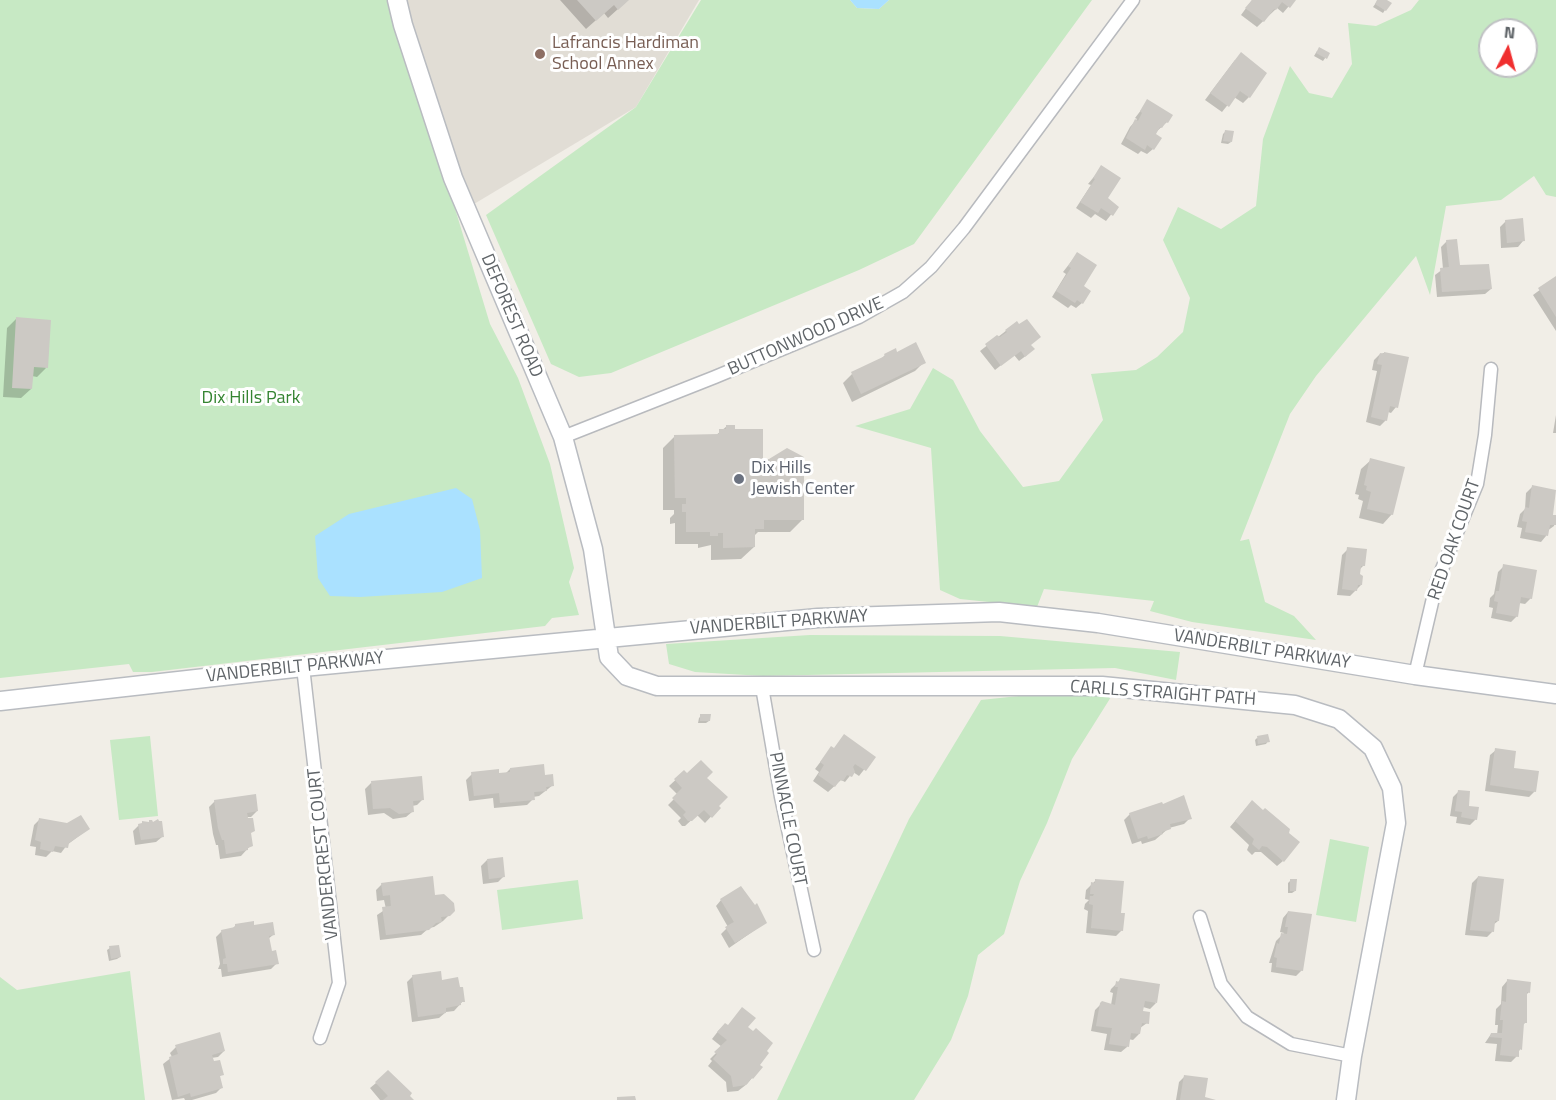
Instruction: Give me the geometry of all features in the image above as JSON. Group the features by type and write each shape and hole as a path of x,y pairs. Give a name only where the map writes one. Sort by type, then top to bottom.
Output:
{"street":[{"name":"DEFOREST ROAD","path":"397,0 453,178 563,437 593,549 607,637"},
{"name":"BUTTONWOOD DRIVE","path":"563,437 859,317 903,292 931,267 964,228 1133,0"},
{"name":"RED OAK COURT","path":"1415,675 1437,581 1477,484 1485,435 1491,369"},
{"name":"VANDERBILT PARKWAY","path":"0,701 303,667 818,618 999,612 1098,623 1415,675 1556,694"},
{"name":"CARLLS STRAIGHT PATH","path":"607,637 609,657 627,676 657,686 1102,686 1296,705 1339,719 1373,748 1392,788 1396,823 1352,1056 1346,1100"},
{"name":"VANDERCREST COURT","path":"303,667 339,984 320,1038"},
{"name":"PINNACLE COURT","path":"762,687 781,797 814,950"},
{"path":"1200,917 1221,984 1247,1017 1291,1044 1352,1056"}],"shaded area":[{"name":"Lafrancis Hardiman School Annex","path":"397,0 699,0 636,107 474,204 443,169"}],"green space":[{"name":"Dix Hills Park","path":"0,0 397,0 443,169 490,324 518,378 550,464 574,568 569,582 579,615 552,618 545,626 152,672 133,672 129,664 0,678"},
{"path":"701,0 850,0 857,8 879,9 889,0 1092,0 914,244 859,270 611,373 579,377 551,364 486,215 636,107"},
{"path":"1419,0 1556,0 1556,197 1546,195 1534,176 1501,200 1446,206 1430,295 1416,256 1316,376 1290,414 1240,541 1249,539 1265,602 1294,616 1316,640 1192,622 1150,611 1154,601 1044,589 1037,607 960,599 940,590 931,448 855,426 910,409 933,368 953,380 980,431 1023,487 1059,481 1103,420 1091,374 1136,370 1157,357 1183,332 1190,298 1163,240 1178,207 1221,229 1256,206 1263,139 1290,66 1309,93 1332,98 1352,64 1348,23 1376,26 1411,10"},
{"path":"810,635 1000,636 1180,652 1176,680 1115,668 763,676 695,672 669,664 666,644"},
{"path":"1056,692 1111,697 1072,759 1047,823 1020,881 1004,934 978,955 968,996 951,1040 914,1100 777,1100 909,819 981,700"},
{"path":"150,736 158,816 119,820 110,740"},
{"path":"1330,839 1369,847 1356,922 1316,915"},
{"path":"578,880 583,919 502,930 497,890"},
{"path":"130,971 145,1100 0,1100 0,977 17,990"}],"water":[{"path":"850,0 889,0 879,9 857,8"},
{"path":"456,488 472,499 480,530 482,578 442,592 360,597 330,596 318,578 315,536 349,514"}],"building":[{"path":"577,0 629,0 618,10 614,5 596,21"},
{"path":"1252,0 1296,0 1290,8 1282,2 1264,22 1245,8"},
{"path":"1377,0 1387,0 1392,3 1386,11 1375,4"},
{"path":"1319,47 1330,53 1327,59 1316,53"},
{"path":"1241,52 1267,73 1250,98 1240,91 1229,107 1210,93"},
{"path":"1147,99 1173,115 1156,134 1162,138 1154,150 1147,145 1145,150 1126,138 1135,119 1138,121 1142,113 1140,111"},
{"path":"1225,130 1234,131 1232,142 1223,141"},
{"path":"1101,165 1121,178 1108,198 1119,207 1113,216 1101,208 1098,213 1080,202"},
{"path":"1523,218 1525,241 1507,243 1505,220"},
{"path":"1457,239 1460,265 1489,264 1492,289 1442,292 1440,268 1449,267 1446,240"},
{"path":"1077,252 1097,265 1084,286 1091,291 1083,304 1077,300 1075,303 1056,291 1071,268 1068,266"},
{"path":"1556,276 1556,317 1538,288"},
{"path":"16,317 51,320 48,368 34,367 32,389 12,388"},
{"path":"1027,319 1041,337 1031,345 1035,349 1025,357 1021,351 1001,366 985,344 997,335 1000,337 1007,332 1005,330 1017,321 1019,324"},
{"path":"916,342 926,363 861,394 851,372 885,356 884,354 896,348 897,352"},
{"path":"1384,352 1409,357 1398,408 1390,406 1387,421 1371,417 1382,365 1377,364 1380,353 1384,354"},
{"name":"Dix Hills Jewish Center","path":"726,425 735,425 735,429 763,429 763,459 769,459 787,448 804,457 804,520 764,520 764,529 755,529 755,547 723,548 723,533 710,536 710,532 686,532 686,512 682,512 682,504 686,504 686,498 675,498 674,435 719,434 719,429 726,429"},
{"path":"1370,458 1405,467 1393,515 1367,509 1371,492 1366,490 1367,486 1364,485"},
{"path":"1532,485 1556,490 1553,515 1556,515 1556,525 1550,525 1548,536 1525,532 1527,522 1522,521 1525,507 1529,508"},
{"path":"1347,547 1367,549 1365,566 1361,566 1362,585 1358,585 1357,591 1342,589"},
{"path":"1503,564 1537,570 1532,599 1521,597 1518,617 1496,613 1498,602 1494,601 1496,591 1499,591"},
{"path":"700,714 711,714 710,721 700,721"},
{"path":"844,734 876,757 866,771 855,764 852,777 847,775 835,787 818,775 824,765 820,762 831,746 834,748"},
{"path":"1268,734 1270,742 1258,744 1257,736"},
{"path":"1495,748 1516,751 1514,768 1539,771 1536,792 1490,785"},
{"path":"701,760 713,772 707,778 728,797 712,818 704,810 692,821 688,821 683,815 686,812 672,798 682,788 674,779 684,770 687,773"},
{"path":"544,764 545,775 553,774 554,786 546,787 547,791 534,792 535,800 500,803 499,793 474,796 471,772 499,769 499,773 510,772 510,768"},
{"path":"422,776 424,800 413,801 414,812 399,814 390,808 373,809 371,781"},
{"path":"1458,790 1470,791 1469,806 1479,807 1477,820 1461,817 1462,812 1455,811"},
{"path":"256,794 258,811 247,813 248,818 253,818 255,831 251,833 253,846 248,850 226,854 224,840 218,828 214,800"},
{"path":"1184,795 1192,819 1170,824 1171,829 1162,832 1163,834 1148,839 1147,836 1138,839 1129,813 1162,802 1163,804"},
{"path":"1252,800 1290,829 1289,833 1300,842 1284,862 1267,847 1262,846 1259,850 1252,844 1254,839 1235,821"},
{"path":"81,815 90,829 69,843 68,848 55,846 53,852 40,849 41,842 35,840 39,818 67,823"},
{"path":"158,819 162,821 164,837 141,840 138,824 142,821 152,820 153,822"},
{"path":"503,857 505,877 489,879 487,859"},
{"path":"433,876 435,895 444,894 454,903 455,911 450,916 441,917 442,922 436,923 429,930 386,935 382,907 391,906 390,895 383,896 381,883"},
{"path":"1478,876 1504,879 1499,921 1495,921 1494,932 1470,930"},
{"path":"1095,879 1124,881 1121,913 1125,913 1123,931 1091,928 1093,905 1089,904 1090,896 1094,894 1090,894 1091,882 1095,883"},
{"path":"1290,879 1297,879 1296,891 1290,891"},
{"path":"741,886 755,905 757,903 767,923 735,943 725,927 734,922 720,899"},
{"path":"1288,911 1312,914 1303,971 1276,967 1277,958 1274,957 1277,943 1279,944 1281,933 1287,934 1288,927 1285,927"},
{"path":"254,921 254,925 273,922 275,935 269,936 272,951 276,950 279,964 228,972 227,964 223,964 223,959 226,958 221,930 235,927 235,924"},
{"path":"119,945 121,957 111,959 109,946"},
{"path":"441,971 442,980 458,977 460,987 463,987 465,1002 446,1008 446,1013 418,1017 412,975"},
{"path":"1120,978 1160,984 1157,1003 1145,1001 1143,1011 1150,1012 1149,1024 1142,1023 1140,1034 1131,1033 1129,1047 1109,1044 1112,1028 1096,1026 1100,1003 1102,1001 1115,1005 1118,987 1115,987 1116,981 1119,982"},
{"path":"1507,979 1531,982 1530,993 1527,992 1527,1023 1524,1023 1522,1050 1519,1049 1519,1057 1500,1055 1502,1038 1490,1037 1491,1033 1502,1033 1503,1020 1500,1020 1502,1001 1506,1002"},
{"path":"742,1007 756,1018 748,1027 753,1031 756,1028 773,1043 760,1065 763,1067 753,1079 746,1085 733,1087 731,1076 713,1059 717,1054 714,1052 727,1040 717,1032 725,1023 728,1025"},
{"path":"220,1032 225,1051 212,1055 214,1061 220,1060 224,1075 220,1076 223,1088 191,1097 190,1093 178,1097 169,1057 178,1054 175,1045"},
{"path":"388,1070 412,1093 410,1096 414,1100 383,1100 388,1096 375,1082"},
{"path":"1184,1075 1208,1078 1205,1097 1216,1100 1180,1100"},
{"path":"635,1096 636,1100 617,1100 617,1097"}],"place":[{"name":"Lafrancis Hardiman School Annex","path":"540,54"},
{"name":"Dix Hills Jewish Center","path":"739,479"}]}
